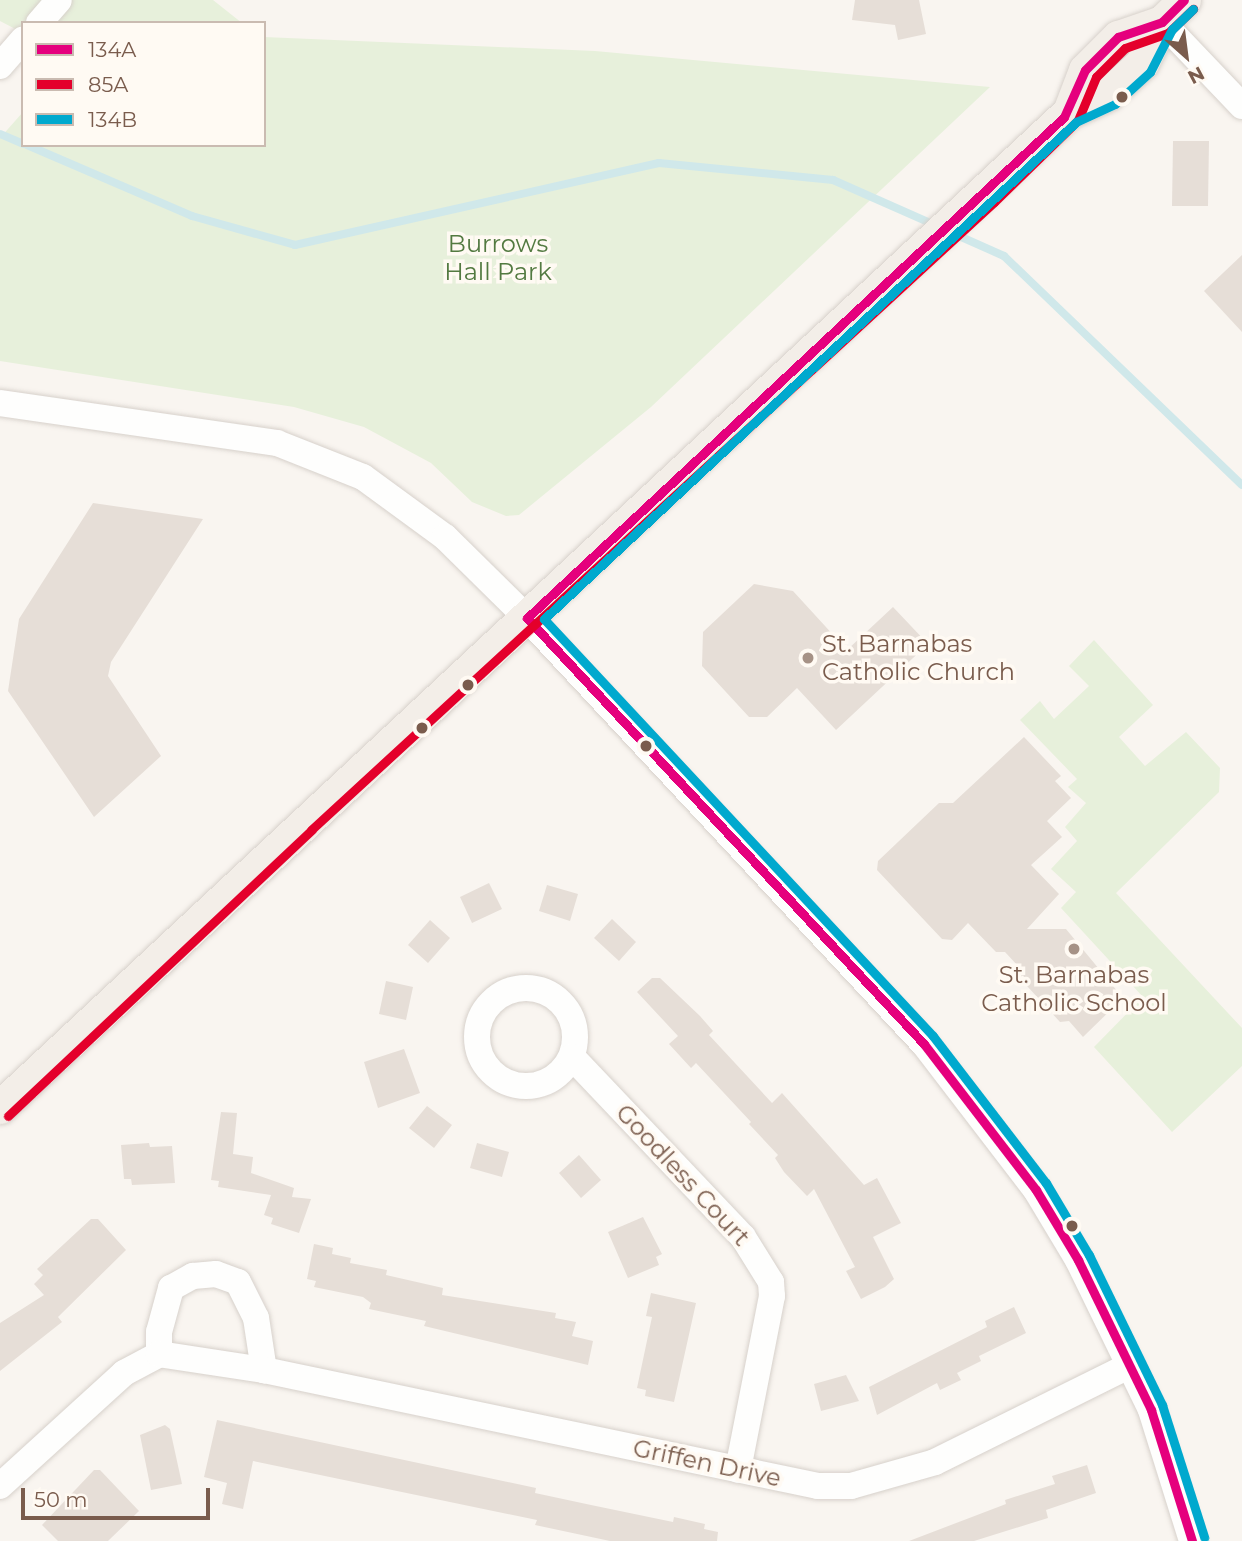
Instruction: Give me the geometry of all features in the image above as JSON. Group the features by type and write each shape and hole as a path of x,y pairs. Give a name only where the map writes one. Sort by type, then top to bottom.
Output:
{"main road":[{"path":"0,1107 303,821 902,271 1069,112 1085,70 1118,37 1173,11"}],"street":[{"path":"40,21 59,0"},
{"path":"1173,11 1242,106"},
{"path":"0,66 21,42"},
{"path":"0,403 277,443 363,477 445,537 527,618 941,1066 1049,1210 1130,1365 1180,1493 1192,1541"},
{"name":"Goodless Court","path":"572,1057 743,1237 771,1282 772,1296 738,1470"},
{"path":"0,1486 124,1373 159,1354 159,1332 171,1288 193,1276 215,1274 239,1282 256,1318 264,1370"},
{"name":"Griffen Drive","path":"159,1354 264,1370 818,1486 851,1486 888,1478 935,1462 1130,1365"}],"green space":[{"path":"0,0 213,0 239,21 21,21 21,32 0,21"},
{"name":"Burrows Hall Park","path":"266,37 595,51 990,87 651,407 519,515 506,516 472,502 431,463 364,427 294,407 0,361 0,138 21,114 21,147 266,147"},
{"path":"1094,640 1153,705 1119,737 1145,766 1186,732 1220,768 1219,792 1116,893 1242,1028 1242,1066 1172,1132 1094,1047 1143,997 1061,908 1076,892 1051,869 1077,841 1065,827 1086,803 1068,787 1077,779 1020,720 1040,701 1054,719 1089,686 1069,666"}],"building":[{"path":"855,0 919,0 926,34 898,40 895,25 852,20"},
{"path":"1173,141 1209,141 1208,206 1172,206"},
{"path":"1242,255 1242,332 1204,291"},
{"path":"93,503 203,519 111,662 108,676 161,756 94,817 8,691 19,619"},
{"name":"St. Barnabas Catholic Church","path":"754,584 793,591 847,650 893,607 928,644 836,730 797,688 767,717 749,717 702,666 703,632"},
{"path":"1024,737 1061,776 1055,781 1071,798 1047,821 1062,837 1031,865 1059,894 1027,929 1066,929 1123,998 1083,1037 1069,1021 1060,1022 1017,975 1018,966 1005,952 996,952 968,923 952,940 942,939 877,870 878,861 939,803 953,803"},
{"path":"489,883 502,909 472,923 460,897"},
{"path":"547,885 578,894 570,921 539,911"},
{"path":"612,919 636,942 619,961 594,938"},
{"path":"430,920 450,938 428,963 408,945"},
{"path":"652,978 660,978 700,1016 713,1031 709,1035 772,1103 782,1093 864,1185 877,1178 901,1223 873,1237 894,1279 885,1287 861,1299 846,1271 855,1267 814,1189 807,1196 784,1172 775,1158 778,1155 749,1124 751,1122 696,1063 691,1068 669,1044 678,1036 637,992"},
{"path":"386,981 413,987 406,1020 379,1014"},
{"path":"404,1049 420,1093 378,1108 364,1062"},
{"path":"427,1106 452,1125 434,1148 409,1128"},
{"path":"221,1112 237,1113 233,1154 253,1157 251,1173 294,1188 292,1197 311,1199 299,1233 271,1224 273,1218 264,1215 271,1195 218,1187 219,1181 211,1180"},
{"path":"149,1143 150,1147 172,1146 175,1183 132,1185 131,1179 124,1179 121,1145"},
{"path":"477,1143 509,1152 502,1177 470,1168"},
{"path":"579,1155 601,1180 581,1198 559,1173"},
{"path":"643,1217 662,1254 656,1257 659,1265 628,1278 608,1232"},
{"path":"91,1219 98,1219 126,1250 58,1317 62,1322 0,1371 0,1323 44,1295 34,1284 43,1275 37,1269"},
{"path":"314,1244 333,1248 332,1254 351,1258 350,1263 387,1270 386,1275 443,1288 442,1295 556,1313 555,1318 576,1322 572,1336 593,1341 588,1365 424,1326 426,1321 369,1309 371,1303 363,1297 314,1287 316,1281 307,1279"},
{"path":"651,1293 696,1303 674,1402 645,1396 646,1390 637,1388 652,1317 646,1316"},
{"path":"1014,1307 1026,1333 979,1356 981,1361 957,1373 961,1380 940,1390 937,1383 877,1415 869,1387 987,1327 985,1321"},
{"path":"846,1375 859,1401 821,1411 814,1384"},
{"path":"217,1420 536,1488 535,1493 591,1505 673,1522 674,1517 705,1524 704,1529 718,1532 717,1541 610,1541 535,1525 537,1520 253,1461 243,1509 222,1504 227,1483 204,1477"},
{"path":"165,1425 170,1429 182,1484 151,1490 140,1435"},
{"path":"1087,1465 1096,1493 1046,1510 1048,1518 974,1541 909,1541 1006,1504 1005,1500 1055,1484 1052,1476"},
{"path":"94,1470 100,1470 139,1511 108,1541 58,1541 42,1525"}],"waterway":[{"path":"0,134 21,143"},
{"path":"32,147 192,216 295,245 659,163 833,180 935,225"},
{"path":"950,232 1004,256 1242,485"}],"transit line":[{"name":"134A","path":"527,618 1064,117 1085,70 1118,37 1162,22 1184,0"},
{"name":"85A","path":"8,1116 311,830 994,202 1078,120 1096,77 1125,48 1168,33 1193,9"},
{"name":"134B","path":"1193,9 1172,29 1150,72 1115,104 1076,122 544,619 933,1036 1046,1183 1089,1255 1162,1405 1204,1537"},
{"name":"134A","path":"527,618 924,1044 1036,1190 1078,1260 1151,1410 1192,1541"}],"place":[{"name":"St. Barnabas Catholic Church","path":"808,658"},
{"name":"St. Barnabas Catholic School","path":"1074,949"}]}
